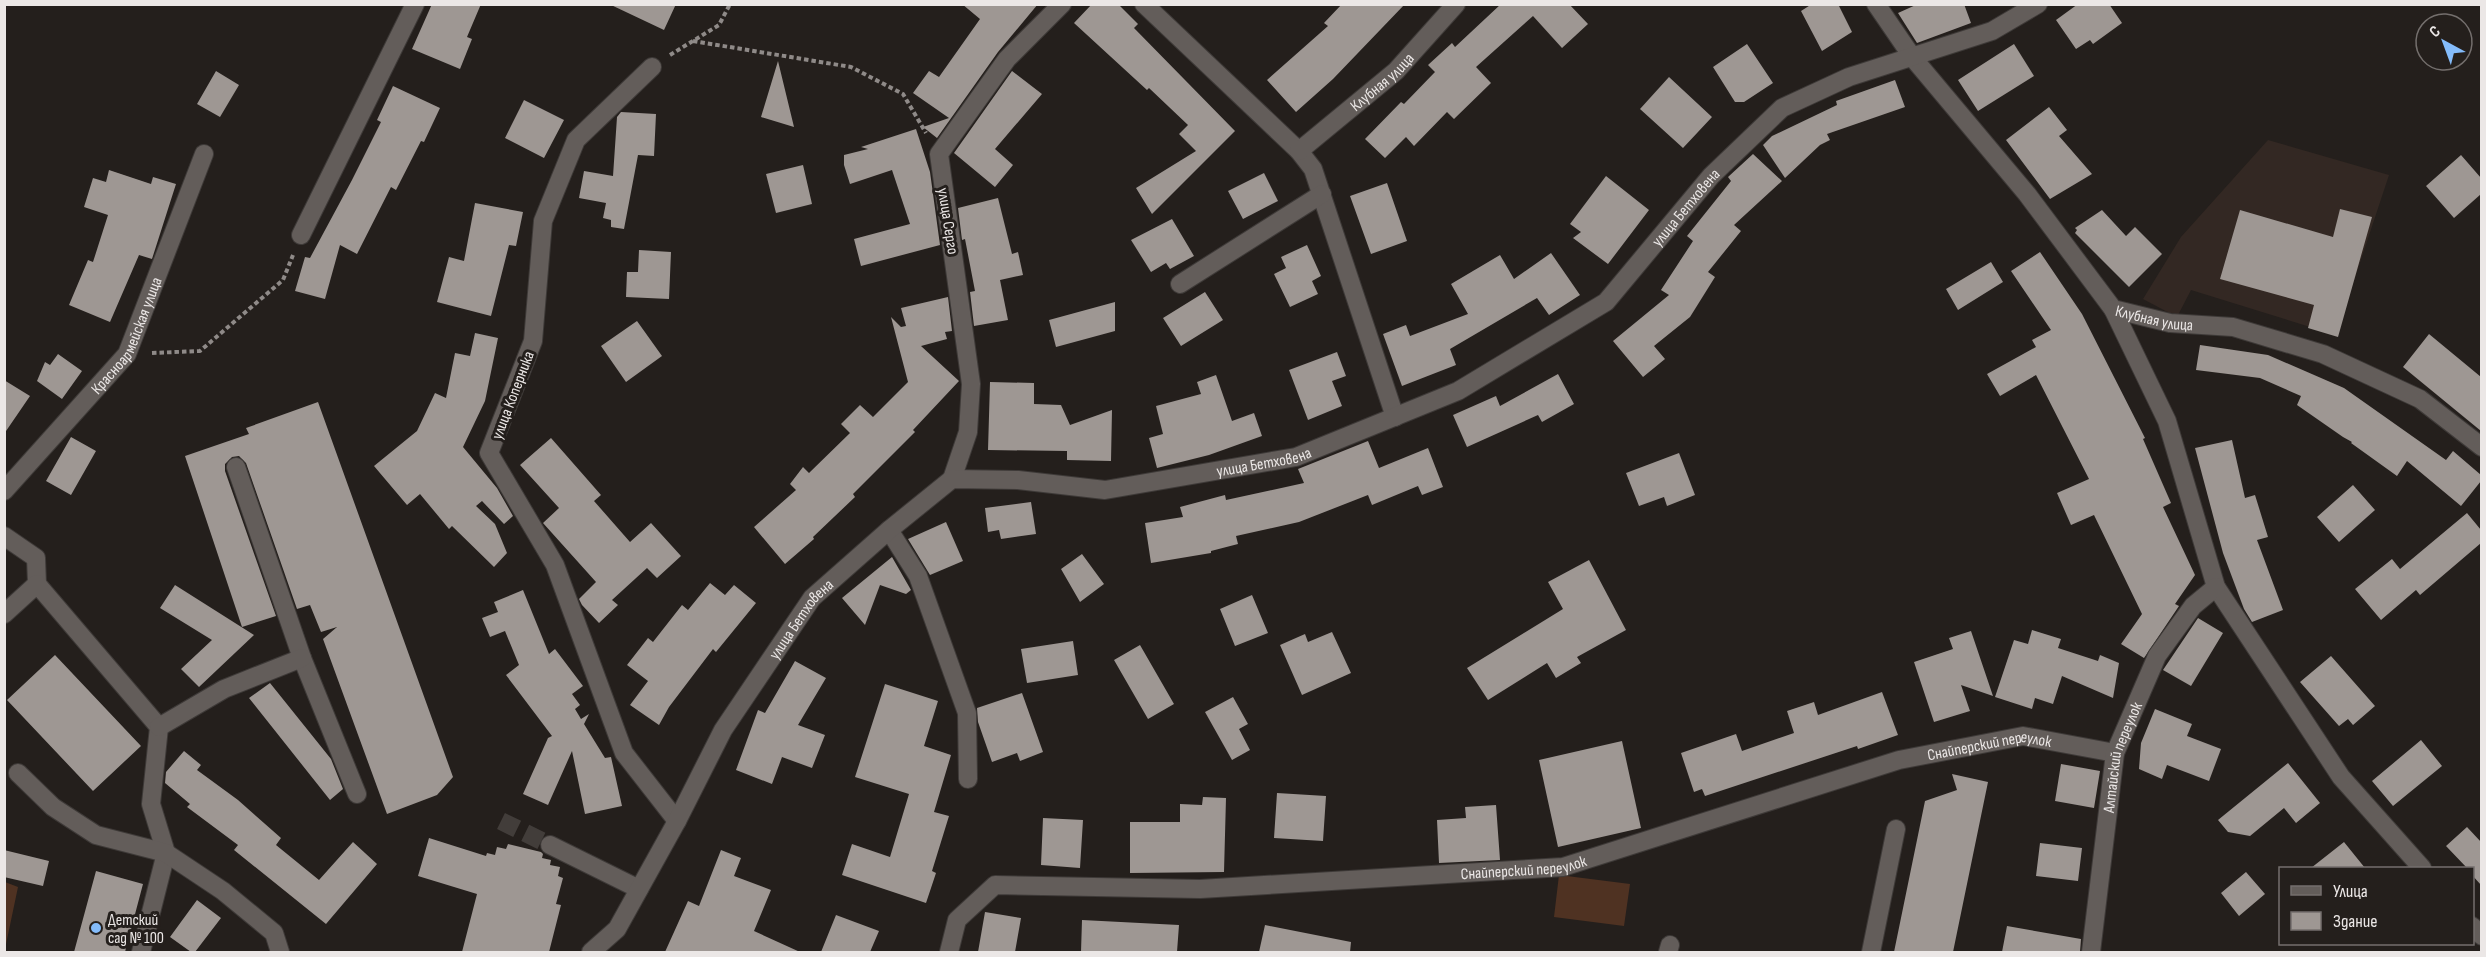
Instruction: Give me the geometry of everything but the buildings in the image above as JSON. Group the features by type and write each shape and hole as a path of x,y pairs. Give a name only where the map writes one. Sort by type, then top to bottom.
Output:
{"street":[{"path":"301,235 415,4"},
{"path":"939,154 1007,59 1062,4"},
{"path":"1143,4 1299,151 1313,170 1395,417"},
{"name":"Клубная улица","path":"1299,151 1396,71 1456,4"},
{"name":"Клубная улица","path":"1876,4 1913,58 2027,194 2113,309 2170,323 2233,327 2323,354 2420,399 2481,447"},
{"name":"улица Бетховена","path":"591,952 617,929 677,821 723,730 812,598 889,530 952,479 1018,480 1105,490 1296,457 1458,391 1606,302 1711,176 1782,108 1849,77 1992,31 2038,4"},
{"name":"улица Коперника","path":"652,67 576,140 543,220 533,341 489,453 555,565 624,753 677,821"},
{"name":"Красноармейская улица","path":"4,491 127,354 204,154"},
{"name":"улица Серго","path":"939,154 971,384 968,432 952,479"},
{"path":"1180,284 1322,194"},
{"path":"2113,309 2167,421 2216,588 2341,777 2421,867"},
{"path":"236,467 303,658 357,794"},
{"path":"889,530 918,576 967,713 968,779"},
{"path":"4,536 36,558 37,584 159,727 151,804 166,853 141,952"},
{"path":"4,614 37,584"},
{"name":"Алтайский переулок","path":"2091,952 2115,753 2157,656 2193,606 2216,588"},
{"path":"159,727 224,688 303,658"},
{"name":"Снайперский переулок","path":"949,952 957,920 995,885 1200,889 1563,867 1899,760 2023,736 2115,753"},
{"path":"18,773 53,807 96,835 166,853 223,891 274,933 280,952"},
{"path":"1872,952 1896,829"},
{"path":"550,845 639,889"}],"path":[{"path":"652,67 718,25 730,4"},
{"path":"693,40 851,67 903,94 939,154"},
{"path":"127,354 200,351 283,280 301,235"}],"shaded area":[{"path":"2268,140 2389,175 2336,335 2191,290 2177,317 2143,299 2181,237"},
{"path":"1559,875 1630,884 1624,926 1554,917"},
{"path":"4,882 18,887 5,949"}],"tunnel":[{"path":"501,821 550,845"}],"place":[{"name":"Детский сад № 100","path":"96,928"}]}
